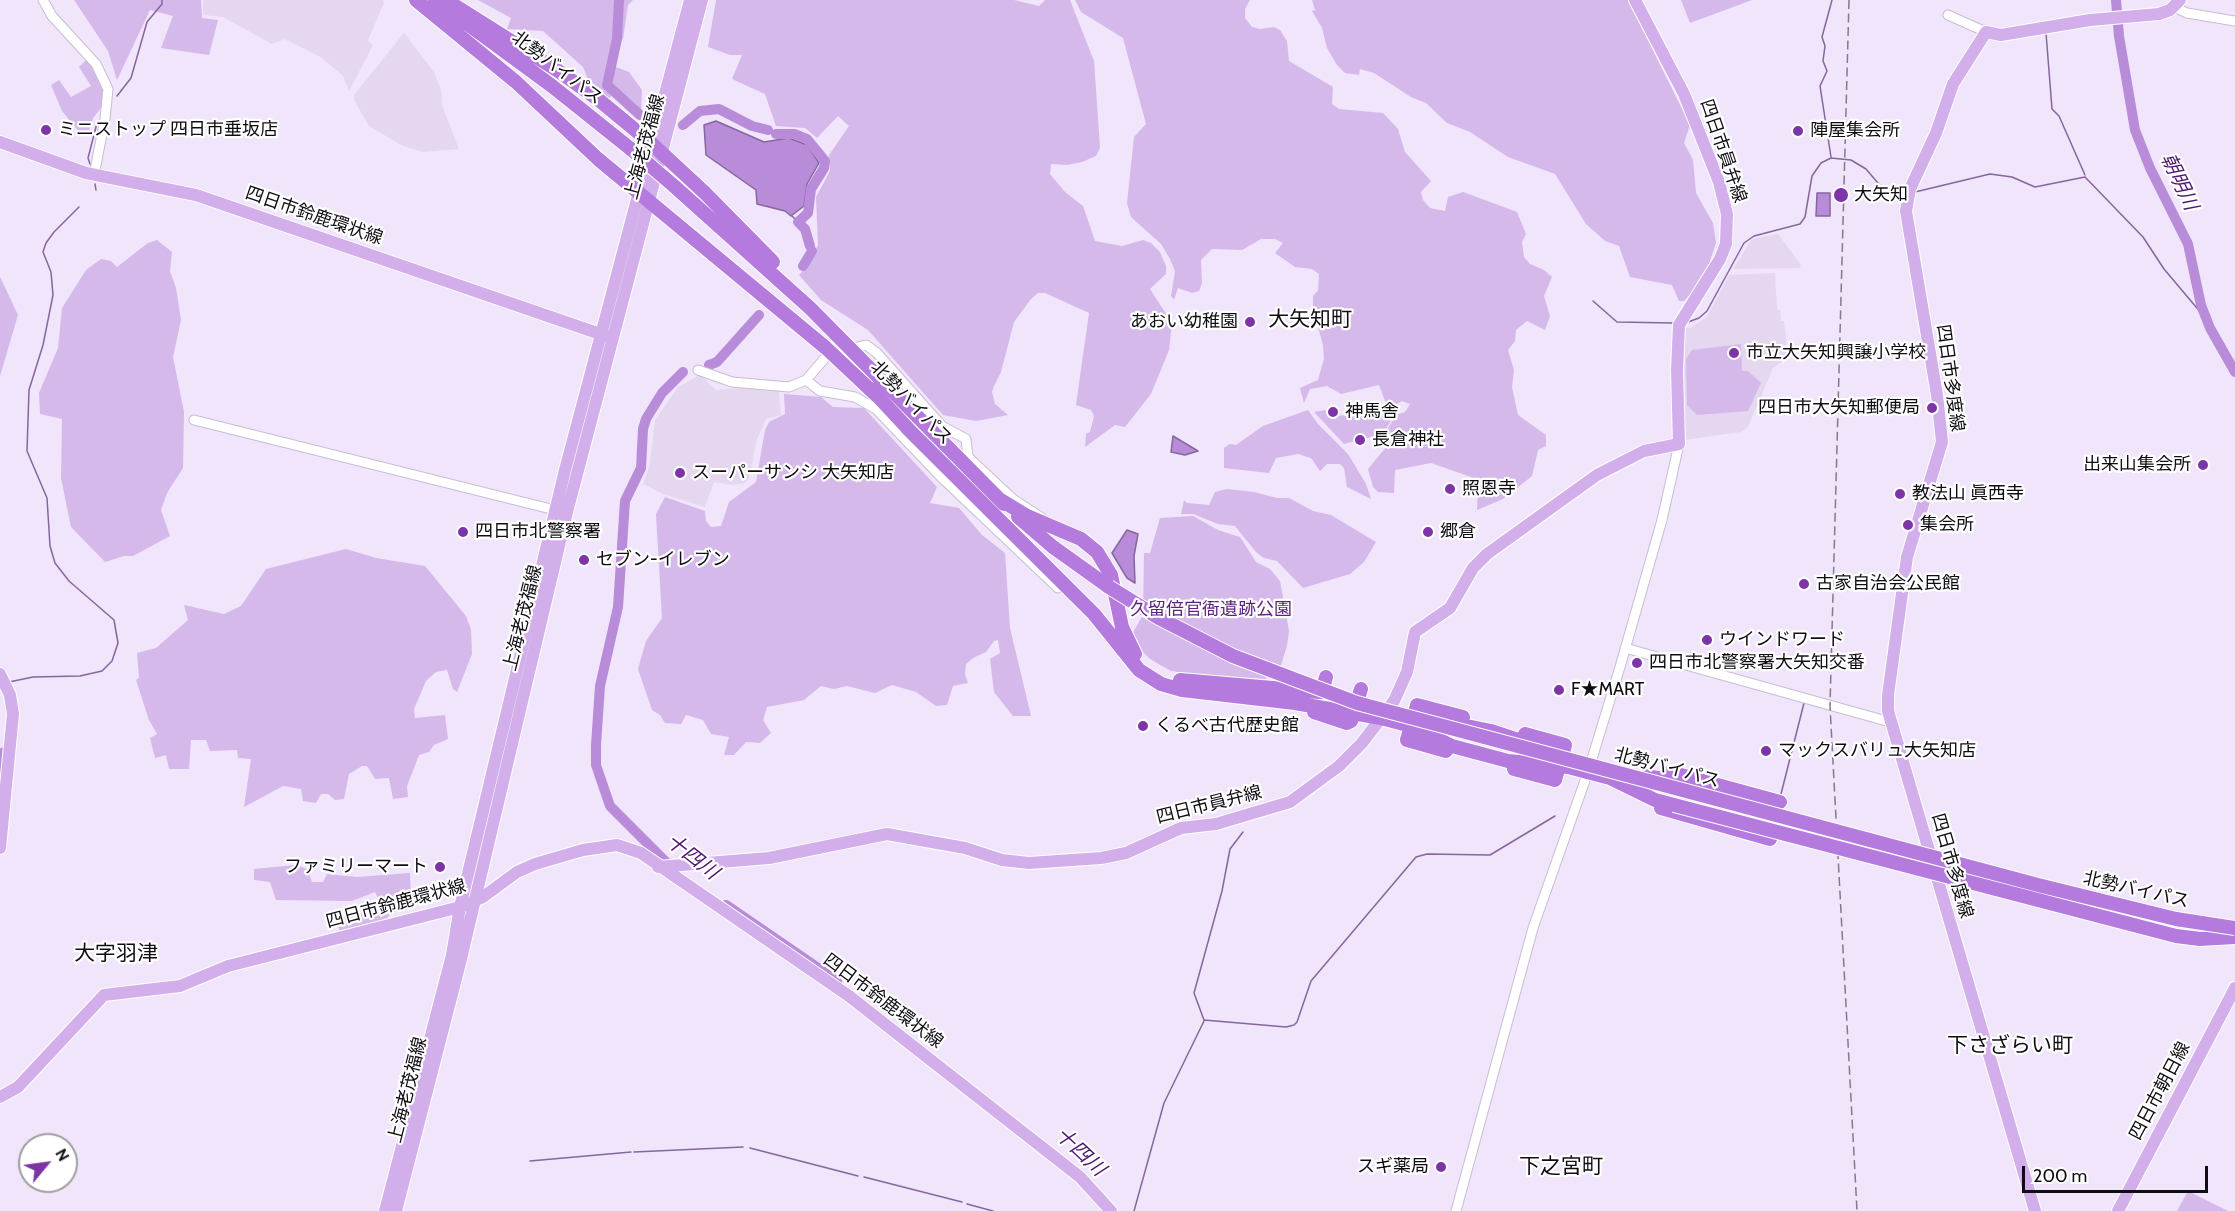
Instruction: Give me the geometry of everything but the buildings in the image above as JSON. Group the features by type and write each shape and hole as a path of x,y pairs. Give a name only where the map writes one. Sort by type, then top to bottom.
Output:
{"highway":[{"path":"416,0 516,82 649,203 809,334 877,396"},
{"name":"北勢バイパス","path":"435,0 552,86 710,217 868,366 999,499 1053,547 1109,587"},
{"path":"446,0 558,70 651,143 746,234 868,366"},
{"name":"北勢バイパス","path":"710,217 778,286 907,429 1016,525 1068,563 1159,618 1233,656 1357,703 2138,911 2235,927"},
{"path":"907,429 1094,614 1139,670 1161,684 1192,691 1294,703 1357,701"},
{"path":"999,499 1056,529 1081,539 1103,560 1111,575 1125,638 1137,656 1164,676 1189,681 1322,692 1357,701 1383,716 1412,723 1452,746 1484,758 1514,762 1561,761 1589,768 1680,782 2235,927"},
{"path":"1322,692 1326,677"},
{"path":"1294,703 1298,689"},
{"path":"1412,723 1417,705 1492,728 1565,745 1561,761"},
{"path":"1484,758 1492,728"},
{"path":"1589,768 1654,800 1667,811 1770,839"},
{"path":"1642,776 1654,771 1672,772 1780,802"},
{"path":"1654,800 2176,936 2200,939 2235,937"}],"main road":[{"name":"上海老茂福線","path":"385,1211 452,955 460,907 555,510 690,0"},
{"name":"上海老茂福線","path":"396,1211 460,963 472,903 567,512 702,0"},
{"name":"四日市員弁線","path":"665,866 712,865 769,858 887,834 965,848 1002,860 1029,863 1074,861 1123,853 1174,830 1225,822 1297,799 1339,766 1383,716 1403,683 1415,632 1450,608 1473,568 1491,551 1548,513 1597,475 1644,451 1679,444 1677,370 1681,321 1714,272 1723,252 1727,230 1726,208 1684,94 1635,0"},
{"path":"1986,32 2001,35 2094,19 2159,14 2177,3"},
{"name":"四日市多度線","path":"1986,32 1953,84 1936,133 1910,189 1906,211 1937,395 1941,442 1903,576 1888,695 1890,722 2035,1211"},
{"name":"四日市鈴鹿環状線","path":"0,142 94,175 196,195 613,339"},
{"path":"0,848 13,727 12,706 3,681"},
{"name":"四日市鈴鹿環状線","path":"0,1097 18,1087 98,999 108,994 180,986 228,966 460,907 472,903 517,872 535,864 608,845 636,851 665,866 849,996 1080,1177 1111,1211"},
{"name":"四日市朝日線","path":"2118,1211 2235,988"}],"street":[{"path":"43,0 60,26 96,64 108,89 105,119 94,175"},
{"path":"2177,3 2187,13 2235,21"},
{"path":"1948,15 1986,32"},
{"path":"858,347 866,345 872,349 942,426 966,439 968,457 1013,499 1056,529"},
{"path":"698,370 732,382 779,387 798,384 806,380 825,358"},
{"path":"806,380 820,391 855,397 876,409 1001,534 1065,594 1094,614"},
{"path":"194,420 555,510"},
{"path":"1456,1211 1533,928 1589,768 1625,648 1662,520 1679,444"},
{"path":"1625,648 1890,722"}],"shaded area":[{"path":"203,0 383,0 384,3 368,40 373,45 349,91 343,76 322,58 285,39 272,44 223,17 203,15"},
{"path":"404,33 434,72 441,90 442,105 459,149 423,152 403,146 369,126 354,100 354,95"},
{"path":"716,121 764,142 789,138 807,145 819,163 807,184 804,206 791,216 785,211 757,204 756,190 706,155 704,125"},
{"path":"1817,193 1830,193 1830,216 1816,216"},
{"path":"1778,234 1801,265 1799,268 1733,269 1752,239"},
{"name":"市立大矢知興譲小学校","path":"1775,273 1777,310 1780,310 1781,321 1784,321 1786,359 1773,368 1748,427 1741,432 1684,440 1680,339 1683,328 1690,328 1707,317 1729,275"},
{"path":"700,375 716,390 750,387 779,390 781,415 766,419 757,439 749,479 745,483 731,485 714,482 705,507 663,494 643,484 650,463 655,420 678,387"},
{"path":"1173,436 1198,451 1185,455 1171,452"},
{"path":"1127,530 1138,534 1134,556 1135,583 1127,578 1112,553"}],"green space":[{"path":"74,0 201,0 202,18 218,20 209,55 161,48 173,16 150,10 117,80 108,51"},
{"path":"478,0 633,0 628,5 623,39 619,41 613,58 616,67 629,72 642,90 641,113 613,94 609,99 590,84 583,67 543,31 507,29 511,18"},
{"path":"716,0 1014,0 1039,6 1045,0 1070,0 1094,61 1100,148 1096,156 1082,162 1067,165 1051,164 1050,174 1065,192 1083,206 1095,241 1122,246 1143,240 1151,243 1160,252 1166,266 1166,274 1150,289 1172,323 1169,350 1151,394 1125,427 1115,425 1085,447 1086,434 1090,432 1094,416 1091,410 1076,405 1089,313 1045,293 1038,293 1031,299 1014,322 1001,372 992,392 995,404 1008,415 976,421 943,415 868,330 821,300 799,275 811,262 818,245 816,197 830,171 829,155 849,126 838,116 817,138 805,128 776,126 765,94 732,79 742,55 730,55 708,47"},
{"path":"1075,0 1250,0 1245,9 1245,18 1252,27 1260,29 1274,27 1280,30 1287,41 1289,61 1333,87 1332,104 1339,109 1383,113 1398,129 1405,152 1431,181 1421,192 1423,200 1430,208 1445,211 1448,197 1463,192 1517,212 1526,234 1522,242 1524,257 1530,264 1544,270 1552,277 1544,296 1550,316 1545,330 1527,321 1516,330 1515,341 1508,350 1514,370 1512,387 1518,415 1546,435 1546,446 1538,450 1532,476 1503,499 1477,510 1478,486 1471,477 1431,463 1395,470 1394,493 1378,492 1373,487 1368,469 1387,446 1384,435 1396,415 1405,412 1410,404 1402,401 1392,407 1385,401 1379,385 1341,394 1327,386 1310,389 1304,403 1300,388 1318,380 1324,359 1323,345 1313,309 1313,296 1318,290 1319,274 1312,269 1295,267 1275,253 1283,243 1275,239 1261,239 1242,250 1212,249 1201,260 1202,283 1199,291 1192,293 1178,288 1174,300 1171,296 1175,271 1170,259 1161,244 1131,217 1127,203 1134,137 1146,124 1123,38 1081,12"},
{"path":"1312,0 1628,0 1690,125 1684,143 1693,160 1696,193 1713,223 1716,243 1704,279 1684,301 1679,301 1672,285 1630,277 1619,246 1605,241 1586,224 1555,174 1508,157 1470,132 1447,123 1426,103 1411,97 1374,73 1360,69 1359,75 1345,73 1337,65 1327,48 1322,28 1312,11 1315,10"},
{"path":"1681,0 1752,0 1690,23"},
{"path":"87,59 99,77 108,99 93,118 89,131 81,134 62,111 51,85 59,80 71,97 91,86 79,67"},
{"path":"157,240 172,252 170,271 176,288 181,320 173,357 184,412 183,468 167,493 161,510 170,536 133,556 124,556 105,562 71,527 61,478 62,419 40,414 39,393 58,348 62,308 86,270 101,259 111,261 117,267 148,243"},
{"path":"0,277 18,315 0,376"},
{"path":"1741,344 1742,371 1748,371 1761,383 1748,411 1697,415 1687,405 1686,359 1692,350"},
{"path":"784,394 821,397 833,407 864,408 937,487 930,503 959,508 982,535 1005,553 1010,628 1031,716 1013,716 994,692 990,659 1000,653 998,640 994,641 986,652 966,664 965,674 968,683 953,686 947,705 936,706 916,692 892,685 875,693 847,686 834,689 821,686 804,700 767,707 763,720 771,733 760,743 746,742 734,755 724,755 729,737 711,734 703,720 686,715 681,724 665,723 660,715 652,710 638,669 646,641 662,618 656,514 665,497 705,511 706,521 711,527 721,526 729,502 756,482 765,430 769,422 785,414"},
{"path":"1308,410 1318,424 1348,454 1366,484 1371,499 1347,487 1344,468 1340,464 1327,464 1320,471 1311,458 1298,454 1276,458 1269,473 1224,468 1224,448 1230,444 1236,445 1263,426"},
{"path":"1325,410 1333,415 1352,416 1387,410 1395,414 1383,434 1344,444 1314,412"},
{"path":"1227,489 1289,498 1313,511 1331,515 1376,542 1364,562 1350,574 1303,588 1277,561 1264,558 1256,552 1235,526 1218,524 1193,514 1181,514 1184,500 1187,503 1209,505 1215,492"},
{"name":"久留倍官衙遺跡公園","path":"1193,516 1218,530 1240,537 1256,562 1270,569 1280,581 1289,631 1287,646 1281,665 1269,665 1266,679 1206,676 1171,671 1150,659 1136,645 1131,636 1143,615 1144,553 1150,553 1160,518"},
{"path":"346,549 376,558 425,566 466,616 471,630 472,654 457,692 453,689 447,670 436,672 426,681 414,709 415,718 445,715 448,739 434,745 429,752 419,755 407,786 408,797 393,799 389,778 375,779 367,766 362,766 349,774 344,799 335,800 328,794 321,794 316,803 303,801 301,789 283,786 244,807 251,759 238,758 237,750 210,751 206,740 191,740 189,769 169,769 166,755 155,758 150,738 157,734 149,720 136,680 139,678 137,653 156,648 188,620 184,605 224,614 241,606 266,569"},
{"path":"296,865 307,869 312,882 323,882 327,874 357,877 410,873 411,905 390,914 385,922 341,936 338,926 343,917 361,913 380,902 375,892 352,901 276,900 270,882 254,880 254,869"},
{"path":"2188,1191 2228,1211 2177,1211"}],"waterway":[{"path":"117,96 131,78 147,22 162,4 162,0"},
{"name":"十四川","path":"619,0 617,39 607,85 640,115"},
{"path":"1831,157 1820,86 1827,71 1823,61 1825,46 1822,37 1832,0"},
{"name":"朝明川","path":"2116,0 2119,36 2135,130 2150,168 2188,244 2201,305 2210,328 2235,372"},
{"path":"2046,33 2052,109 2059,116 2085,175"},
{"name":"十四川","path":"683,125 700,111 719,109 752,126 768,130"},
{"path":"90,164 88,158 97,123"},
{"name":"十四川","path":"776,134 795,134 807,139 825,161 824,168 811,189 808,213 798,222 805,229 810,246"},
{"path":"1688,322 1699,318 1707,311 1744,243 1754,236 1800,224 1805,217 1812,176 1821,163 1831,158 1851,160 1866,169 1883,189 1903,193"},
{"path":"1915,192 1990,174 2012,177 2035,187 2085,177 2143,237 2164,269 2207,320"},
{"path":"95,184 96,190"},
{"path":"9,682 33,677 80,676 102,671 112,661 118,643 114,620 69,581 55,563 50,546 47,498 27,451 29,390 43,345 53,295 51,272 43,252 54,232 79,207"},
{"path":"792,216 798,222"},
{"name":"十四川","path":"803,266 812,251"},
{"path":"1593,301 1617,322 1674,323"},
{"name":"十四川","path":"709,365 717,362 759,315"},
{"name":"十四川","path":"673,869 610,806 596,765 596,745 600,686 618,607 625,501 641,468 643,429 646,419 662,393 683,372"},
{"path":"1781,794 1804,703"},
{"path":"0,781 4,752"},
{"path":"1204,1020 1286,1027 1294,1025 1311,981 1416,857 1427,854 1490,855 1555,816"},
{"path":"1204,1020 1194,993 1222,891 1230,849 1243,832"},
{"name":"十四川","path":"726,905 837,981"},
{"path":"1134,1211 1164,1103 1204,1021"},
{"path":"634,1152 743,1147"},
{"path":"750,1148 858,1176"},
{"path":"530,1161 631,1152"},
{"path":"864,1177 962,1202"},
{"path":"967,1204 993,1211"}],"railway":[{"path":"1849,0 1830,706 1857,1211"}],"place":[{"name":"ミニストップ 四日市垂坂店","path":"46,130"},
{"name":"陣屋集会所","path":"1798,131"},
{"name":"大矢知","path":"1841,195"},
{"name":"あおい幼稚園","path":"1250,322"},
{"name":"市立大矢知興譲小学校","path":"1734,353"},
{"name":"四日市大矢知郵便局","path":"1932,408"},
{"name":"神馬舎","path":"1333,412"},
{"name":"長倉神社","path":"1360,440"},
{"name":"出来山集会所","path":"2203,465"},
{"name":"スーパーサンシ 大矢知店","path":"680,473"},
{"name":"照恩寺","path":"1450,489"},
{"name":"教法山 眞西寺","path":"1900,494"},
{"name":"集会所","path":"1908,525"},
{"name":"四日市北警察署","path":"463,532"},
{"name":"郷倉","path":"1428,532"},
{"name":"セブン-イレブン","path":"584,560"},
{"name":"古家自治会公民館","path":"1804,584"},
{"name":"ウインドワード","path":"1707,640"},
{"name":"四日市北警察署大矢知交番","path":"1637,663"},
{"name":"F★MART","path":"1559,690"},
{"name":"くるべ古代歴史館","path":"1143,726"},
{"name":"マックスバリュ大矢知店","path":"1766,751"},
{"name":"ファミリーマート","path":"440,867"},
{"name":"スギ薬局","path":"1441,1167"}],"district":[{"name":"大矢知町","path":"1310,320"},
{"name":"大字羽津","path":"116,954"},
{"name":"下さざらい町","path":"2010,1046"},
{"name":"下之宮町","path":"1561,1167"}]}
